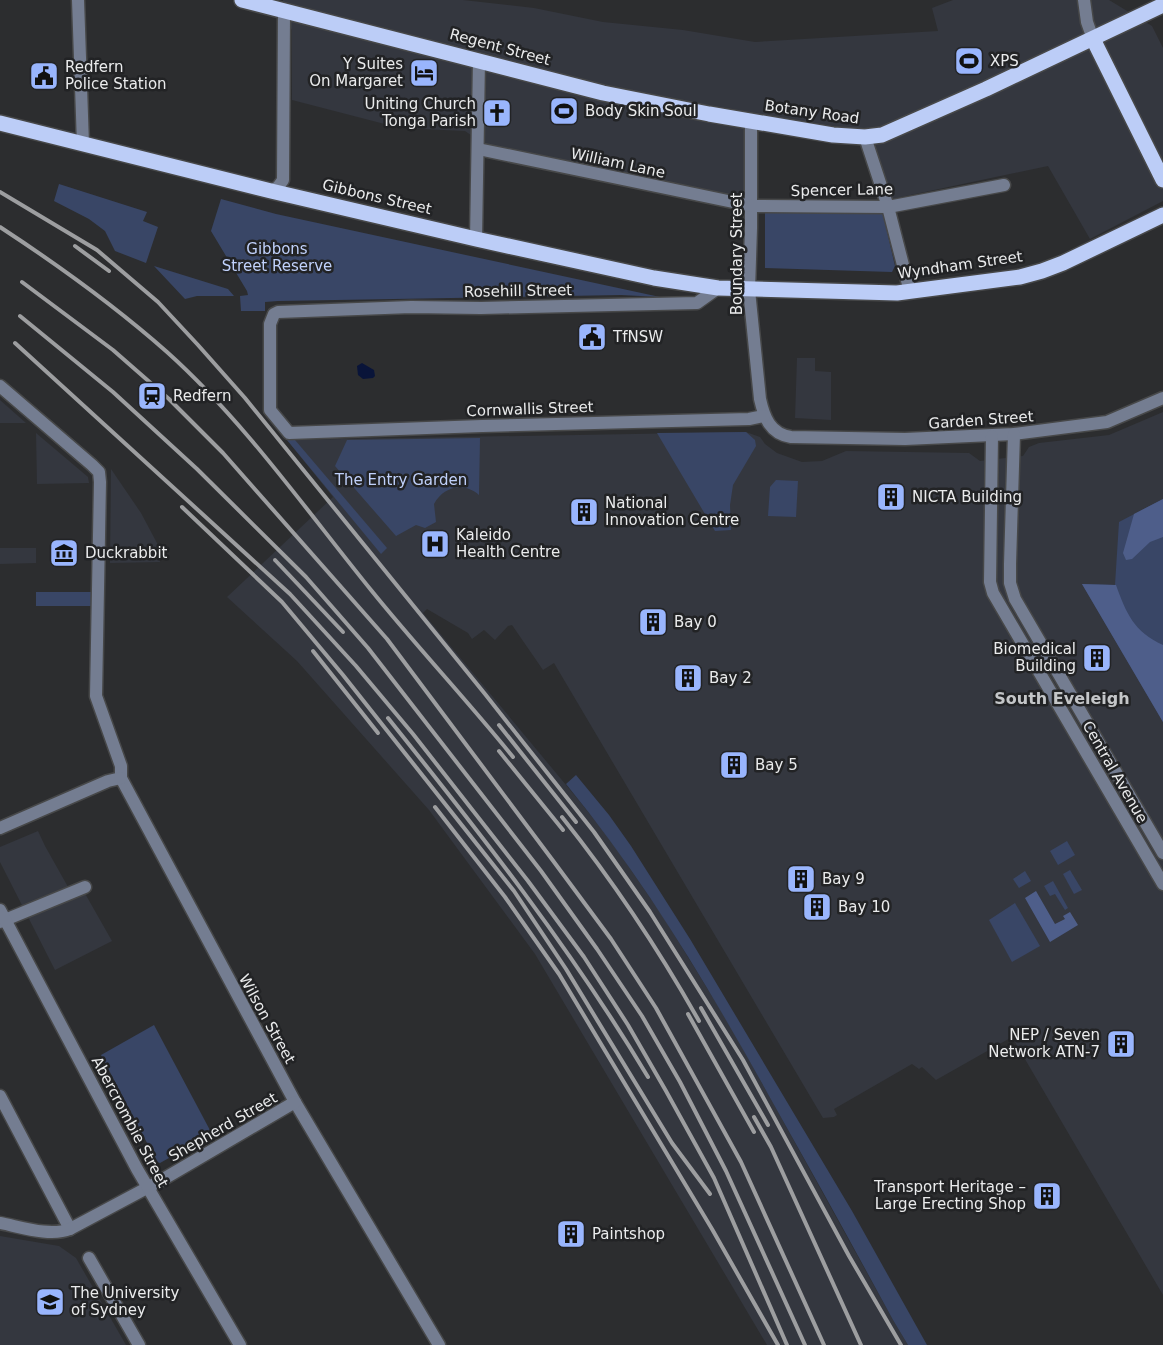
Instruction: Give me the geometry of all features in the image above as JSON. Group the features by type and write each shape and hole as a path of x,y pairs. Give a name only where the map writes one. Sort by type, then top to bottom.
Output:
{"main road":[{"name":"Regent Street","path":"242,0 603,93 751,122"},
{"name":"Botany Road","path":"751,122 833,135 865,137 882,135 986,89 1163,5"},
{"path":"1093,39 1163,180"},
{"name":"Gibbons Street","path":"0,123 271,191 476,239 654,278 718,288 748,290"},
{"name":"Wyndham Street","path":"748,290 910,292 1042,272 1163,215"}],"street":[{"path":"78,0 83,144"},
{"path":"1084,0 1087,22 1093,39"},
{"path":"271,191 283,180 284,12"},
{"path":"476,239 479,60"},
{"name":"Boundary Street","path":"751,122 752,206 748,290 760,399 764,416"},
{"path":"865,137 888,207 910,292"},
{"name":"William Lane","path":"478,149 752,206"},
{"name":"Spencer Lane","path":"752,206 888,207 1004,185"},
{"name":"Rosehill Street","path":"296,433 289,433 270,410 271,318 278,312 697,303 718,288"},
{"name":"Wilson Street","path":"0,386 92,465 100,477 96,696 121,766 121,778 295,1102 439,1345"},
{"name":"Garden Street","path":"764,416 776,432 796,437 905,439 992,436 1107,422 1163,398"},
{"name":"Cornwallis Street","path":"296,433 749,419 764,416"},
{"name":"Central Avenue","path":"1014,434 1010,583 1015,599 1158,832 1162,850"},
{"name":"Central Avenue","path":"992,436 990,582 993,593 1163,884"},
{"path":"0,828 108,781 121,778"},
{"path":"1139,843 1158,832"},
{"path":"1147,857 1162,850"},
{"path":"2,917 86,887"},
{"name":"Abercrombie Street","path":"2,917 148,1187 240,1345"},
{"path":"0,1096 70,1229"},
{"name":"Shepherd Street","path":"0,1223 63,1232 148,1187 295,1102"},
{"path":"89,1258 139,1345"}],"shaded area":[{"path":"283,0 463,0 534,8 603,22 683,30 755,42 938,31 932,8 953,0 1109,0 1152,26 1163,48 1163,201 1090,239 1048,166 892,199 872,144 745,126 748,208 484,144 465,131 400,128 292,100 292,30 283,16"},
{"path":"797,358 815,358 815,371 831,372 831,420 795,418"},
{"path":"362,363 374,370 373,378 363,379 358,375 357,366"},
{"path":"0,400 26,423 0,423"},
{"path":"1163,412 1163,1295 1012,1037 936,1080 922,1067 919,1069 912,1064 834,1109 837,1115 834,1117 823,1118 554,663 543,670 512,625 508,626 495,640 484,630 472,639 468,633 427,609 423,613 581,803 611,841 662,915 731,1027 908,1345 767,1345 535,954 429,810 297,661 227,597 333,497 287,440 746,432 760,437 777,453 802,462 822,461 846,451 969,453 980,461 1023,456 1029,447 1039,443 1109,435"},
{"path":"36,433 88,477 89,483 37,484"},
{"path":"111,469 141,513 158,545 160,562 110,563"},
{"path":"1163,499 1163,537 1150,542 1132,559 1126,560 1123,553 1134,514"},
{"path":"0,548 36,548 36,563 0,564"},
{"path":"1082,584 1116,585 1132,621 1145,634 1163,645 1163,722"},
{"path":"38,831 72,894 83,890 112,941 55,970 0,862 0,847"},
{"path":"1036,891 1055,924 1065,919 1063,916 1070,912 1078,925 1050,942 1025,898"},
{"name":"The University of Sydney","path":"0,1236 59,1246 76,1258 126,1345 0,1345"}],"green space":[{"path":"59,184 147,212 143,221 158,227 146,263 115,251 105,231 89,219 54,201"},
{"name":"Gibbons Street Reserve","path":"221,199 276,214 660,297 621,295 278,301 265,302 265,311 241,311 240,296 248,295 247,291 211,231"},
{"path":"877,209 883,214 895,266 892,272 765,268 765,211"},
{"path":"154,266 228,289 234,296 197,296 185,299"},
{"path":"746,432 755,440 756,446 733,485 730,505 731,530 715,531 657,433"},
{"name":"The Entry Garden","path":"480,438 479,495 461,487 449,490 443,493 434,504 436,522 425,528 416,525 396,536 335,466 347,440"},
{"path":"287,440 295,440 387,548 381,554"},
{"path":"776,480 798,481 796,517 768,516 770,487"},
{"path":"1163,499 1163,722 1082,584 1115,585 1119,522"},
{"path":"36,592 91,592 91,606 36,606"},
{"path":"576,775 631,846 690,939 852,1211 927,1345 908,1345 754,1069 680,943 625,862 566,784"},
{"path":"1067,841 1075,855 1058,865 1050,851"},
{"path":"1070,870 1082,890 1074,894 1063,874"},
{"path":"1025,871 1031,881 1019,888 1013,879"},
{"path":"1053,881 1068,908 1065,910 1055,894 1050,896 1044,886"},
{"path":"1015,903 1040,946 1012,962 989,920"},
{"path":"154,1025 212,1134 160,1163 157,1162 101,1055"}],"railway":[{"path":"0,192 97,250 158,302 198,345 245,398 594,832 650,912 743,1060 849,1256 901,1345"},
{"path":"0,227 107,302 167,352 223,407 274,467 388,611 513,757"},
{"path":"75,246 109,271"},
{"path":"22,282 113,350 169,399 223,453 387,639 611,939 656,1008 741,1162 824,1345"},
{"path":"20,316 113,392 197,469 306,577 368,648 541,871 642,1016 680,1082 726,1171 805,1345"},
{"path":"15,343 290,594 356,666 413,734 528,881 584,957 628,1025 666,1091 714,1178 787,1345"},
{"path":"182,507 282,602 343,675 514,891 566,969 672,1143 710,1194"},
{"path":"275,560 343,632"},
{"path":"313,651 378,733"},
{"path":"388,718 491,849 557,938 648,1077"},
{"path":"499,725 576,822"},
{"path":"499,751 563,830"},
{"path":"435,807 505,897 559,974 712,1229 778,1345"},
{"path":"562,817 635,916 699,1021"},
{"path":"701,1008 768,1125"},
{"path":"688,1014 754,1132"},
{"path":"754,1117 771,1147 861,1345"}],"place":[{"name":"XPS","path":"969,61"},
{"name":"Y Suites On Margaret","path":"424,73"},
{"name":"Redfern Police Station","path":"44,76"},
{"name":"Body Skin Soul","path":"564,111"},
{"name":"Uniting Church Tonga Parish","path":"497,113"},
{"name":"TfNSW","path":"592,337"},
{"name":"Redfern","path":"152,396"},
{"name":"NICTA Building","path":"891,497"},
{"name":"National Innovation Centre","path":"584,512"},
{"name":"Kaleido Health Centre","path":"435,544"},
{"name":"Duckrabbit","path":"64,553"},
{"name":"Bay 0","path":"653,622"},
{"name":"Biomedical Building","path":"1097,658"},
{"name":"Bay 2","path":"688,678"},
{"name":"Bay 5","path":"734,765"},
{"name":"Bay 9","path":"801,879"},
{"name":"Bay 10","path":"817,907"},
{"name":"NEP / Seven Network ATN-7","path":"1121,1044"},
{"name":"Transport Heritage – Large Erecting Shop","path":"1047,1196"},
{"name":"Paintshop","path":"571,1234"},
{"name":"The University of Sydney","path":"50,1302"}],"district":[{"name":"South Eveleigh","path":"1062,698"}]}
